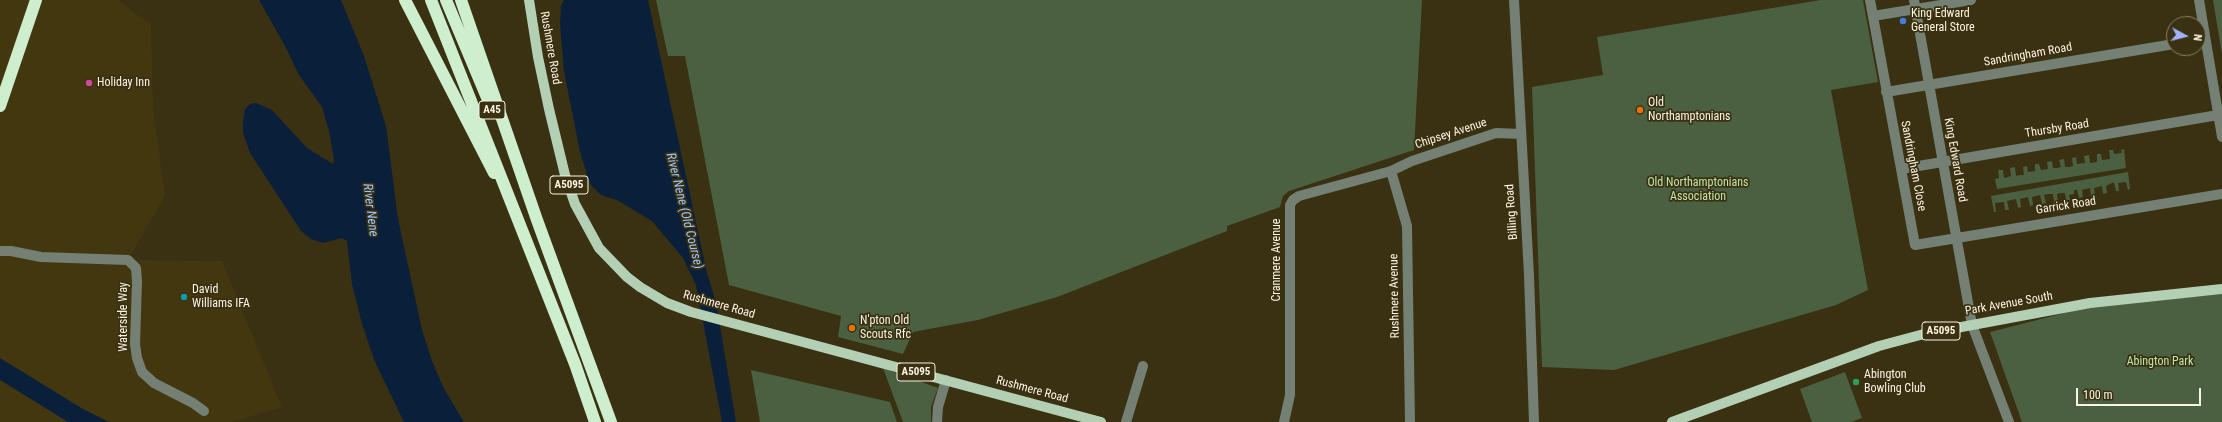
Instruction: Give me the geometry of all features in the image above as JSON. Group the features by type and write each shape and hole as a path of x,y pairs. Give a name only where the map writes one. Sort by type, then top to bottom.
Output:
{"highway":[{"path":"0,106 36,0"},
{"path":"405,0 485,158 513,205"},
{"name":"A45","path":"431,0 575,364 595,422"},
{"name":"A45","path":"446,0 537,220 611,422"},
{"path":"462,0 537,220"}],"main road":[{"name":"Rushmere Road","path":"529,0 538,57 558,147 575,204 591,236 609,259 640,287 667,303 697,314 1101,422"},
{"name":"Park Avenue South","path":"1672,422 1879,346 1972,324 2090,303 2222,289"}],"street":[{"name":"Billing Road","path":"1514,0 1529,276 1534,422"},
{"name":"Sandringham Close","path":"1870,0 1915,245"},
{"path":"1873,16 1914,5 1971,0"},
{"path":"2199,0 2200,16"},
{"name":"King Edward Road","path":"1914,5 1972,324 2009,422"},
{"name":"Sandringham Road","path":"1886,92 2166,45"},
{"path":"2205,56 2222,137"},
{"name":"Thursby Road","path":"1901,169 2218,115"},
{"name":"Chipsey Avenue","path":"1391,171 1412,161 1496,133 1521,134"},
{"name":"Cranmere Avenue","path":"1284,422 1290,395 1290,205 1293,200 1299,196 1391,171"},
{"name":"Rushmere Avenue","path":"1391,171 1407,226 1410,422"},
{"name":"Garrick Road","path":"1915,245 2222,194"},
{"name":"Waterside Way","path":"0,245 11,251"},
{"name":"Waterside Way","path":"0,251 11,251 41,257 128,260 136,268 137,274 135,344 136,358 142,372 154,382 193,403 204,411"},
{"path":"1126,422 1143,366"},
{"path":"937,422 938,407 946,380"}],"shaded area":[{"path":"0,0 118,0 151,25 153,107 165,196 128,260 222,261 282,407 233,422 0,422"}],"green space":[{"path":"656,0 1422,0 1414,150 1289,191 1283,196 1280,207 1227,226 1227,231 1057,297 978,320 913,332 903,354 838,337 841,316 729,285 685,56 668,56"},
{"name":"Old Northamptonians Association","path":"1821,0 1863,0 1878,82 1831,90 1868,290 1836,305 1614,370 1542,367 1532,87 1603,75 1597,37"},
{"path":"2213,0 2222,0 2222,54"},
{"path":"2124,149 2126,168 1997,189 1995,179 1999,178 1998,170 2003,170 2004,178 2011,176 2010,168 2015,167 2016,176 2024,175 2023,167 2027,166 2028,172 2035,171 2035,164 2039,164 2041,170 2048,169 2047,162 2052,161 2053,168 2057,168 2061,167 2059,160 2064,159 2065,167 2069,167 2073,166 2072,158 2076,157 2077,164 2085,163 2084,156 2089,155 2090,163 2097,162 2097,154 2101,154 2102,160 2110,159 2109,150 2113,150 2114,154 2122,153 2121,150"},
{"path":"2128,172 2130,189 2128,190 2126,182 2118,183 2119,191 2116,191 2114,182 2106,186 2107,193 2103,194 2102,186 2094,188 2095,195 2091,196 2090,188 2082,190 2083,197 2079,198 2077,190 2074,190 2074,194 2069,195 2070,200 2066,200 2065,193 2061,193 2057,194 2058,202 2054,202 2053,194 2048,194 2044,195 2046,203 2042,204 2040,195 2032,197 2033,205 2030,206 2028,197 2020,199 2021,207 2018,208 2016,199 2007,201 2009,210 2005,210 2004,202 1995,203 1996,212 1994,212 1991,196"},
{"name":"Abington Park","path":"2222,294 2222,422 2022,422 1990,332 2088,307"},
{"path":"883,368 938,388 931,407 931,422 903,422"},
{"path":"751,370 890,402 897,422 760,422"},
{"path":"1845,372 1862,418 1851,422 1812,422 1800,389"}],"water":[{"name":"River Nene","path":"259,0 341,0 364,56 386,126 398,219 422,330 432,361 444,389 464,422 404,422 375,362 362,324 352,284 347,241 342,238 323,243 311,239 301,231 250,153 243,133 243,121 245,109 250,104 256,103 272,110 307,148 333,164 334,160 329,131 322,107 299,75 285,46"},
{"name":"River Nene (Old Course)","path":"564,0 648,0 707,273 716,302 736,422 722,422 696,285 683,258 652,221 617,200 601,195 590,184 580,152 564,71 560,24 561,6"},
{"path":"0,358 83,409 109,422 68,422 0,380"}],"place":[{"name":"King Edward General Store","path":"1903,21"},
{"name":"Holiday Inn","path":"89,83"},
{"name":"Old Northamptonians","path":"1640,110"},
{"name":"David Williams IFA","path":"184,297"},
{"name":"N'pton Old Scouts Rfc","path":"852,328"},
{"name":"Abington Bowling Club","path":"1856,382"}]}
